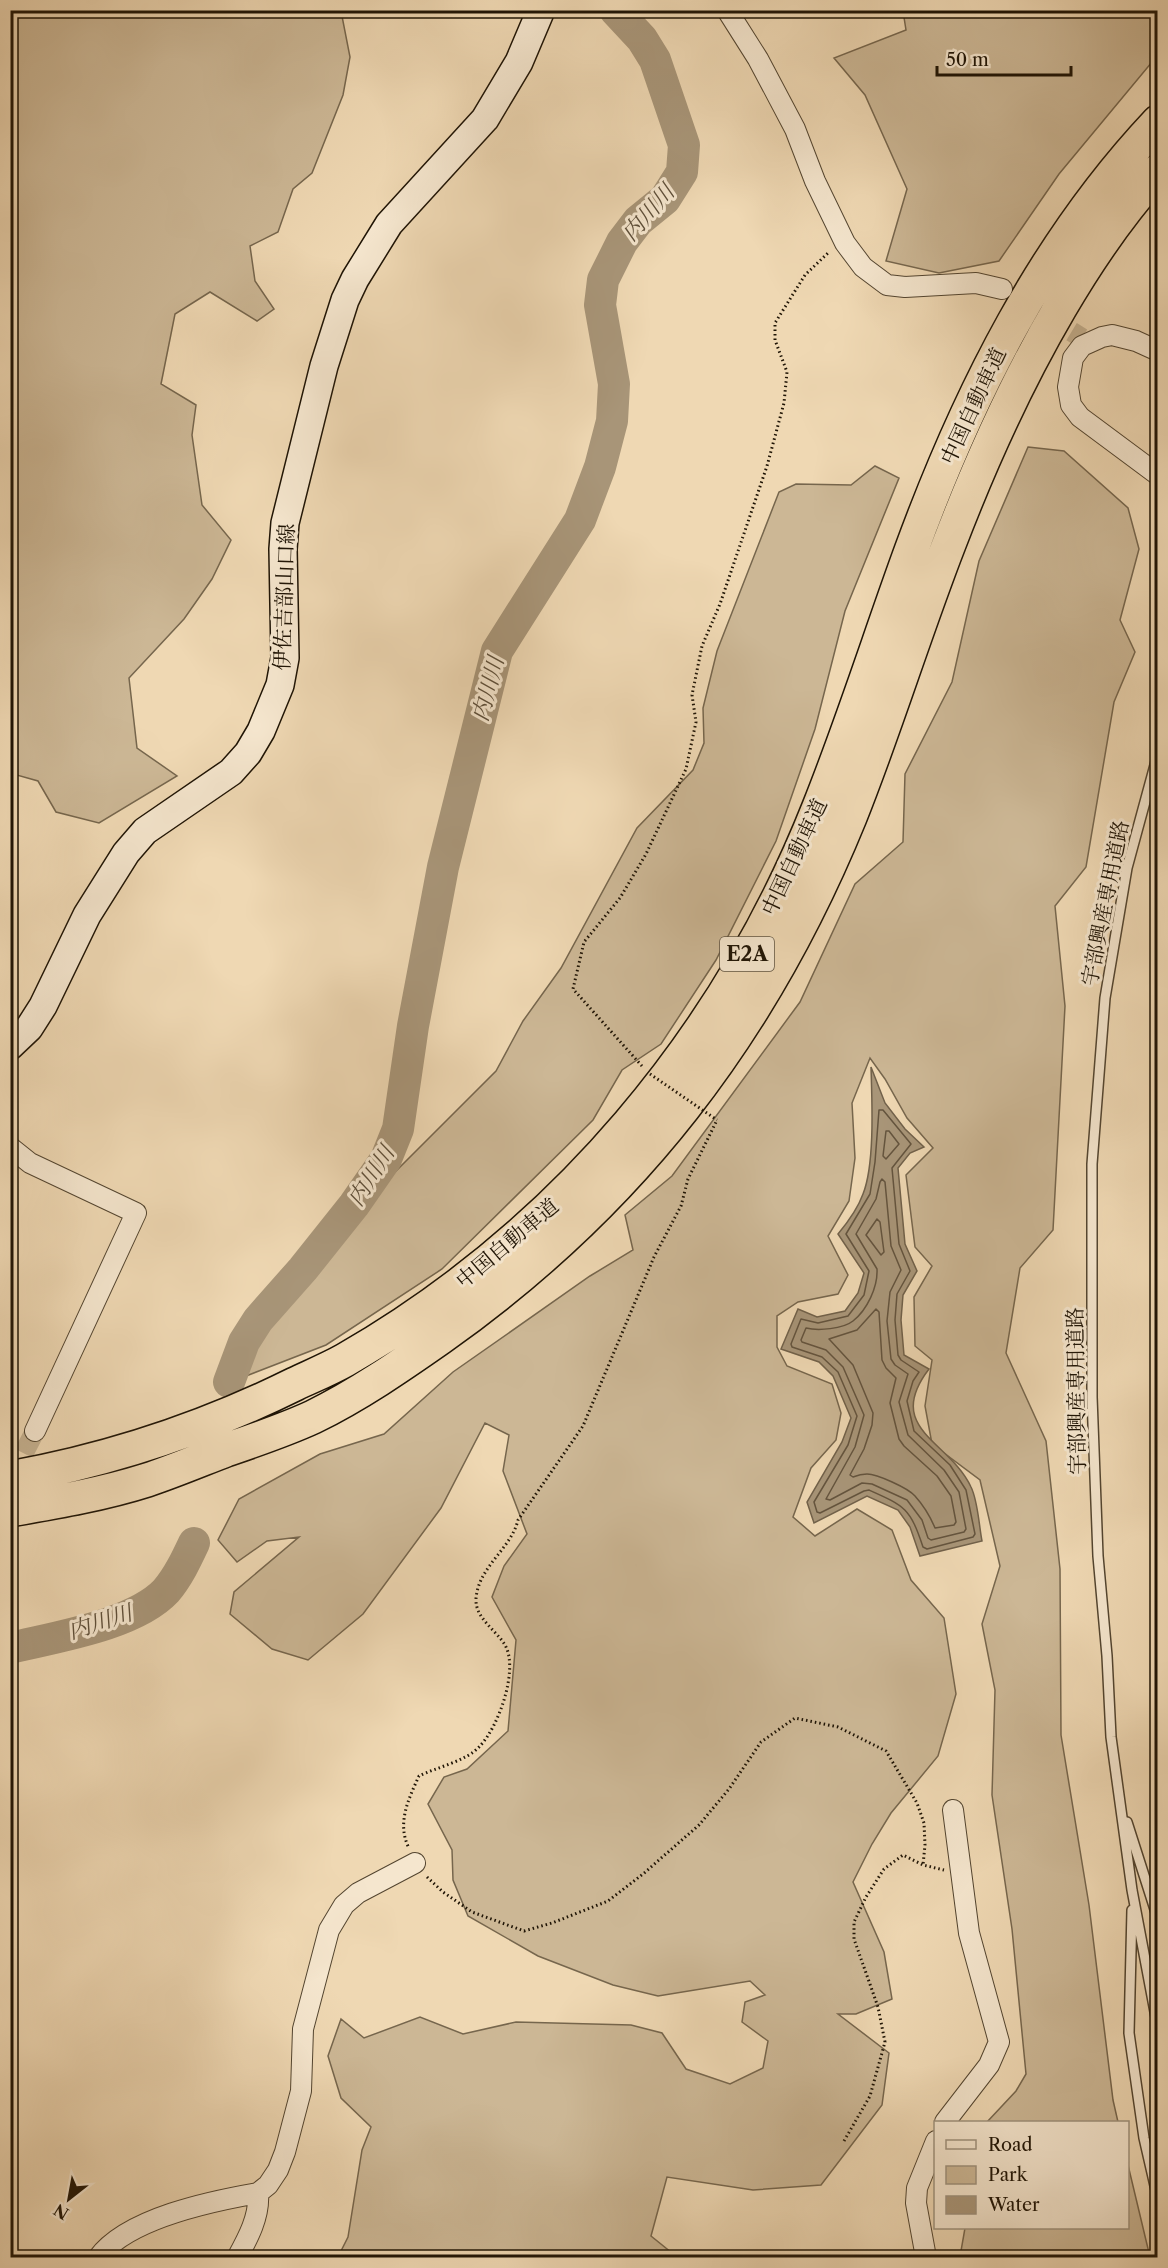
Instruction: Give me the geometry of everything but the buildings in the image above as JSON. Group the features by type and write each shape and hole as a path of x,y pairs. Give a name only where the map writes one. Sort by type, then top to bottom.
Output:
{"highway":[{"name":"中国自動車道","path":"10,1478 96,1460 200,1426 254,1405 344,1361 434,1303 477,1270 556,1203 631,1122 696,1039 777,900 800,853 858,703 933,494 950,452 996,355 1050,261 1077,220 1111,174 1158,122"},
{"name":"中国自動車道","path":"10,1510 73,1499 146,1480 315,1416 384,1376 488,1304 584,1221 652,1149 688,1104 766,988 806,914 850,815 947,547 995,433 1022,376 1078,277 1136,195 1158,171"},
{"path":"10,1530 138,1497 287,1428"}],"main road":[{"name":"伊佐吉部山口線","path":"10,1046 29,1028 43,1006 87,915 126,853 145,831 231,772 248,753 261,731 280,685 285,658 285,523 324,366 345,300 369,254 389,224 485,119 519,62 541,10"}],"street":[{"path":"727,10 758,59 795,129 815,181 844,243 863,267 887,285 905,287 976,283 1002,289"},
{"path":"1158,351 1136,341 1112,335 1084,340 1073,358 1068,387 1071,405 1080,417 1158,475"},
{"path":"10,1148 30,1164 136,1213 35,1431"},
{"path":"946,2121 989,2065 999,2042 969,1933 953,1809"},
{"path":"99,2258 113,2241 128,2231 174,2213 258,2193 268,2186 285,2152 301,2091 303,2029 329,1930 344,1905 357,1893 415,1863"},
{"path":"924,2258 925,2252 916,2203 917,2188 934,2146"},
{"path":"237,2258 256,2217 259,2205 258,2193"}],"lane":[{"name":"宇部興産専用道路","path":"1158,754 1127,868 1105,998 1092,1164 1092,1397 1098,1556 1107,1656 1111,1737 1132,1890 1158,2028"},
{"path":"1119,1797 1158,1919"},
{"path":"1132,1890 1129,2033 1144,2138 1158,2199"}],"path":[{"path":"642,1066 573,989 578,962 584,942 620,898 646,854 686,769 696,722 692,695 702,646 720,604 767,466 784,403 787,372 775,340 775,323 805,275 829,252 844,243"},
{"path":"650,1074 717,1120 688,1179 681,1206 654,1257 583,1426 518,1520 515,1530 481,1579 476,1601 479,1613 511,1655 504,1705 480,1747 461,1760 419,1776 404,1815 404,1837 415,1863 443,1892 472,1912 524,1931 552,1923 608,1901 643,1874 699,1825 729,1789 760,1742 795,1718 838,1727 886,1751 917,1803 924,1823 923,1865"},
{"path":"844,2142 870,2096 885,2042 878,2007 854,1939 854,1922 866,1897 884,1869 903,1855 923,1865 960,1874"}],"green space":[{"path":"11,10 341,11 350,57 343,95 312,173 293,189 278,232 250,246 255,281 274,309 257,321 210,292 175,314 161,384 196,405 192,435 202,505 231,540 212,579 184,619 129,678 137,748 177,776 99,823 56,812 38,781 17,775 11,782"},
{"path":"903,11 1157,11 1157,56 1059,174 999,261 939,273 886,261 907,189 865,95 834,58 906,30"},
{"path":"1028,447 1064,451 1128,508 1139,549 1120,620 1135,652 1114,702 1086,867 1055,906 1065,1006 1053,1230 1020,1268 1006,1353 1046,1441 1060,1569 1061,1735 1089,1905 1113,2100 1118,2121 988,2121 1016,2091 1026,2074 1012,1929 992,1795 995,1690 982,1624 1000,1566 980,1480 932,1444 925,1406 932,1360 915,1346 914,1297 932,1266 915,1247 906,1175 933,1148 907,1118 870,1058 852,1103 855,1158 849,1201 828,1236 848,1275 838,1294 798,1302 777,1316 777,1347 787,1366 832,1384 841,1413 836,1440 811,1468 793,1517 815,1536 857,1509 892,1530 911,1580 944,1618 956,1694 938,1756 891,1813 853,1882 884,1952 892,1999 856,2014 838,2014 889,2053 882,2105 821,2185 753,2190 667,2177 651,2236 677,2257 338,2257 348,2237 362,2150 371,2127 341,2098 328,2056 341,2019 364,2038 420,2017 463,2034 516,2022 631,2025 662,2033 686,2069 730,2084 763,2068 768,2041 742,2022 745,2002 765,1995 750,1981 658,1996 613,1985 538,1956 468,1916 453,1880 452,1850 428,1804 444,1777 467,1769 508,1731 516,1640 492,1597 504,1566 527,1534 503,1471 509,1435 485,1423 441,1508 363,1614 308,1660 272,1649 230,1614 234,1592 299,1537 267,1541 237,1562 218,1540 239,1499 320,1454 384,1434 453,1372 590,1276 633,1250 625,1215 672,1176 800,1002 855,884 903,842 905,774 952,682 979,561"},
{"path":"875,466 899,478 845,611 815,729 776,841 716,960 661,1044 622,1070 593,1120 442,1269 326,1345 246,1376 249,1350 282,1307 388,1179 496,1071 523,1021 561,968 637,828 693,770 704,743 703,708 717,651 779,492 796,484 851,485"},
{"path":"1129,2169 1150,2257 957,2257 961,2251 965,2229 1129,2229"}],"water":[{"path":"871,1067 885,1103 905,1129 924,1147 910,1153 898,1168 905,1244 917,1271 903,1295 901,1320 904,1355 929,1369 917,1389 913,1406 917,1421 925,1433 961,1471 971,1487 977,1506 982,1541 920,1556 910,1527 898,1510 867,1496 814,1523 807,1502 842,1442 851,1418 833,1376 819,1362 781,1349 798,1309 817,1317 845,1311 858,1293 864,1273 838,1234 858,1204 867,1181 872,1132"}],"waterway":[{"name":"内川川","path":"229,1382 244,1342 258,1320 303,1269 354,1205 386,1159 398,1129 413,1026 443,867 497,651 580,520 600,467 612,421 614,384 600,305 603,280 622,242 638,221 665,199 682,172 684,145 655,60 642,39 615,10"},
{"name":"内川川","path":"10,1648 93,1628 134,1613 152,1603 166,1591 174,1580 194,1543"}],"tunnel":[{"path":"1046,316 1082,338"},
{"path":"10,1480 35,1431"}]}
